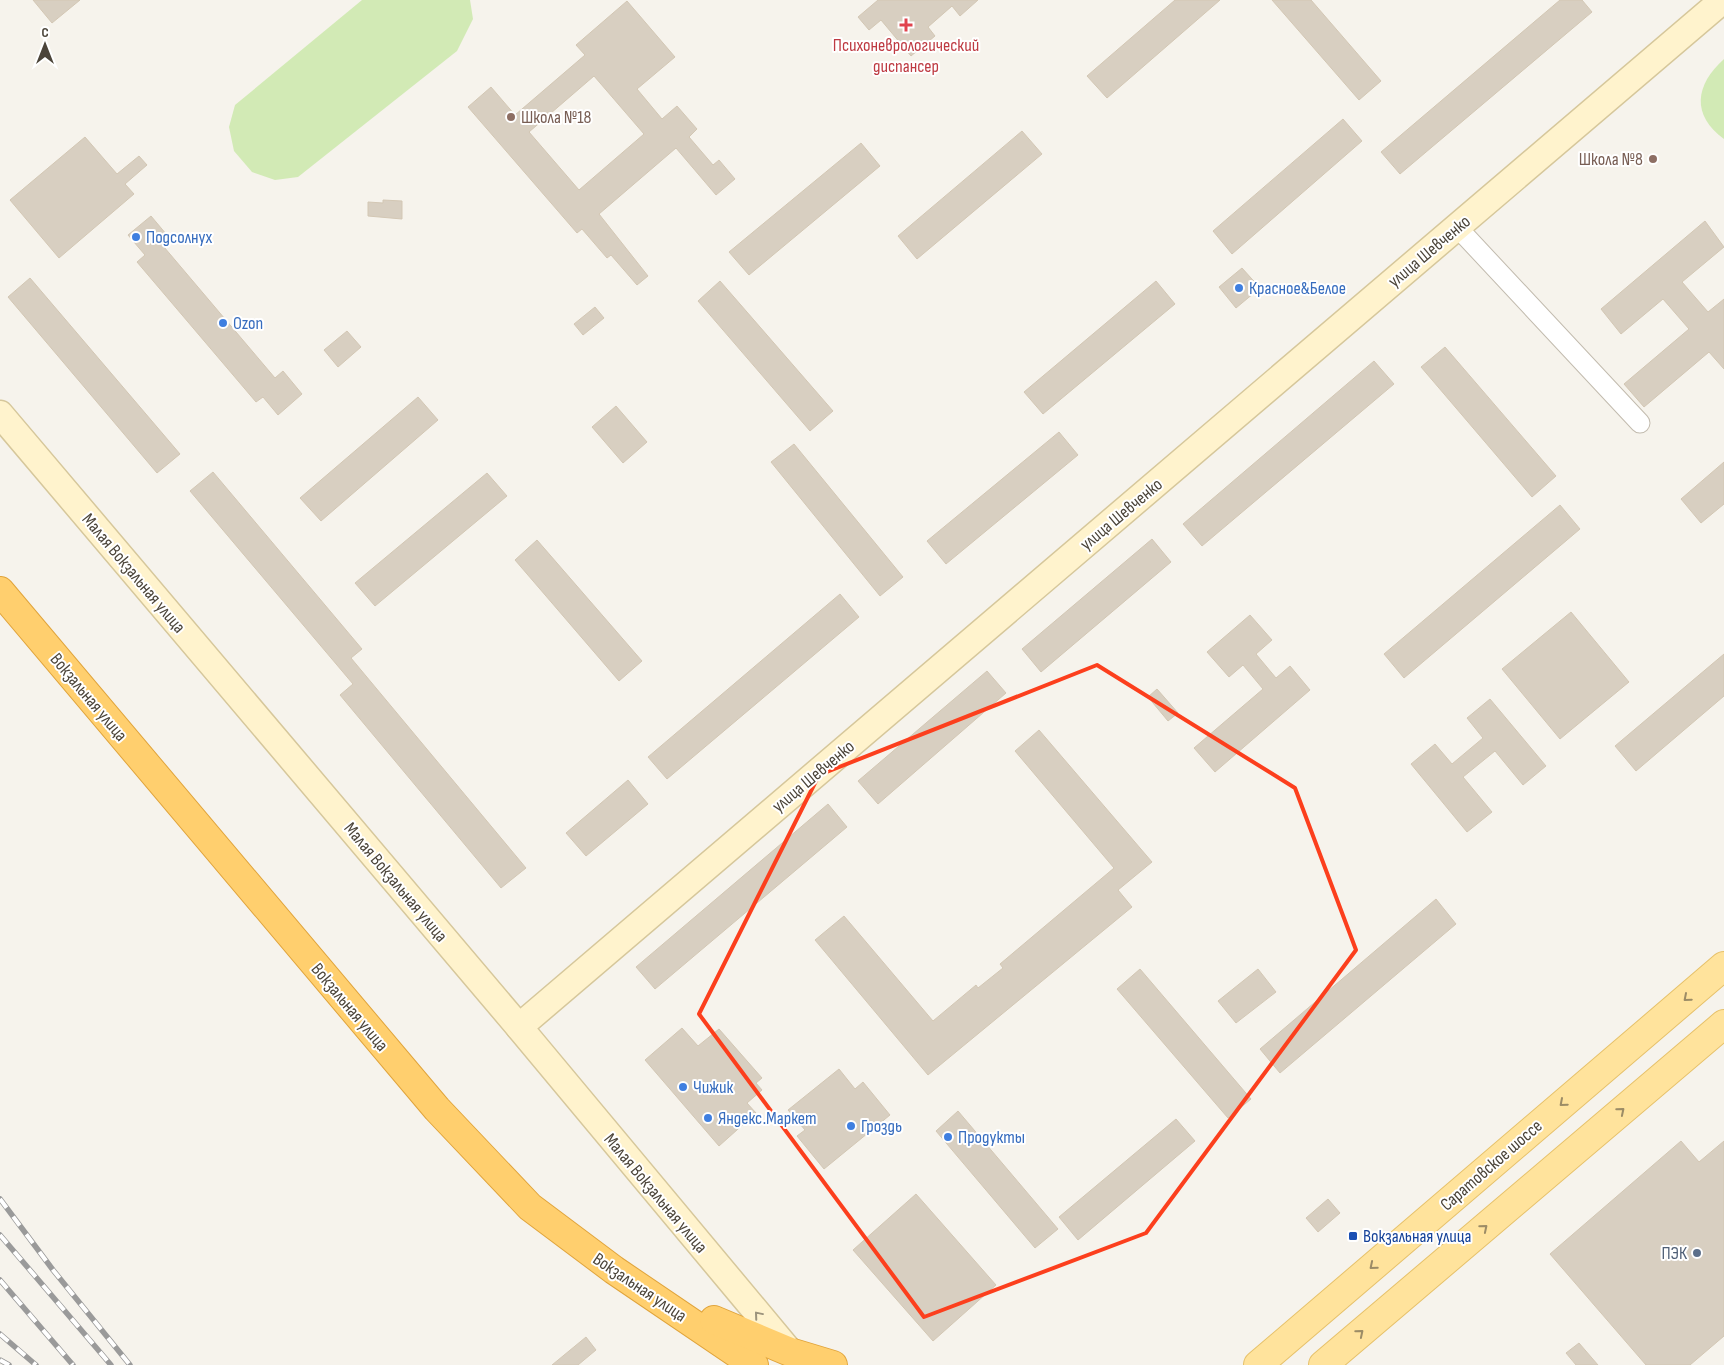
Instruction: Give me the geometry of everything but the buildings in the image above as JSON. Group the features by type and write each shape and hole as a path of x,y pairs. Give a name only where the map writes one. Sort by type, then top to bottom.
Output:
{"highway":[{"name":"Вокзальная улица","path":"0,591 436,1109 530,1207 614,1270 754,1365"},
{"path":"614,1270 728,1328 790,1352 833,1365"}],"main road":[{"name":"Саратовское шоссе","path":"1238,1365 1267,1357 1724,966"},
{"path":"1323,1365 1724,1024"}],"street":[{"name":"улица Шевченко","path":"518,1027 1724,0"},
{"path":"1458,226 1640,423"},
{"name":"Малая Вокзальная улица","path":"0,414 790,1352"}],"highlighted area":[{"path":"1097,665 1295,788 1356,950 1146,1233 924,1317 699,1014 819,775"}],"green space":[{"path":"362,0 470,0 473,19 457,51 298,177 275,180 252,172 234,151 229,127 235,105"},
{"path":"1724,59 1724,139 1713,130 1706,120 1701,100 1707,79"}],"railway":[{"path":"0,1199 53,1270 130,1365"},
{"path":"0,1235 111,1365"},
{"path":"0,1280 73,1365"},
{"path":"0,1334 36,1365"},
{"path":"0,1360 9,1365"}],"place":[{"name":"Психоневрологический диспансер","path":"906,25"},
{"name":"Школа №18","path":"511,117"},
{"name":"Школа №8","path":"1653,159"},
{"name":"Подсолнух","path":"136,237"},
{"name":"Красное&Белое","path":"1239,288"},
{"name":"Ozon","path":"223,323"},
{"name":"Чижик","path":"683,1087"},
{"name":"Яндекс.Маркет","path":"708,1118"},
{"name":"Гроздь","path":"851,1126"},
{"name":"Продукты","path":"948,1137"},
{"name":"Вокзальная улица","path":"1353,1236"},
{"name":"ПЭК","path":"1697,1253"}]}
